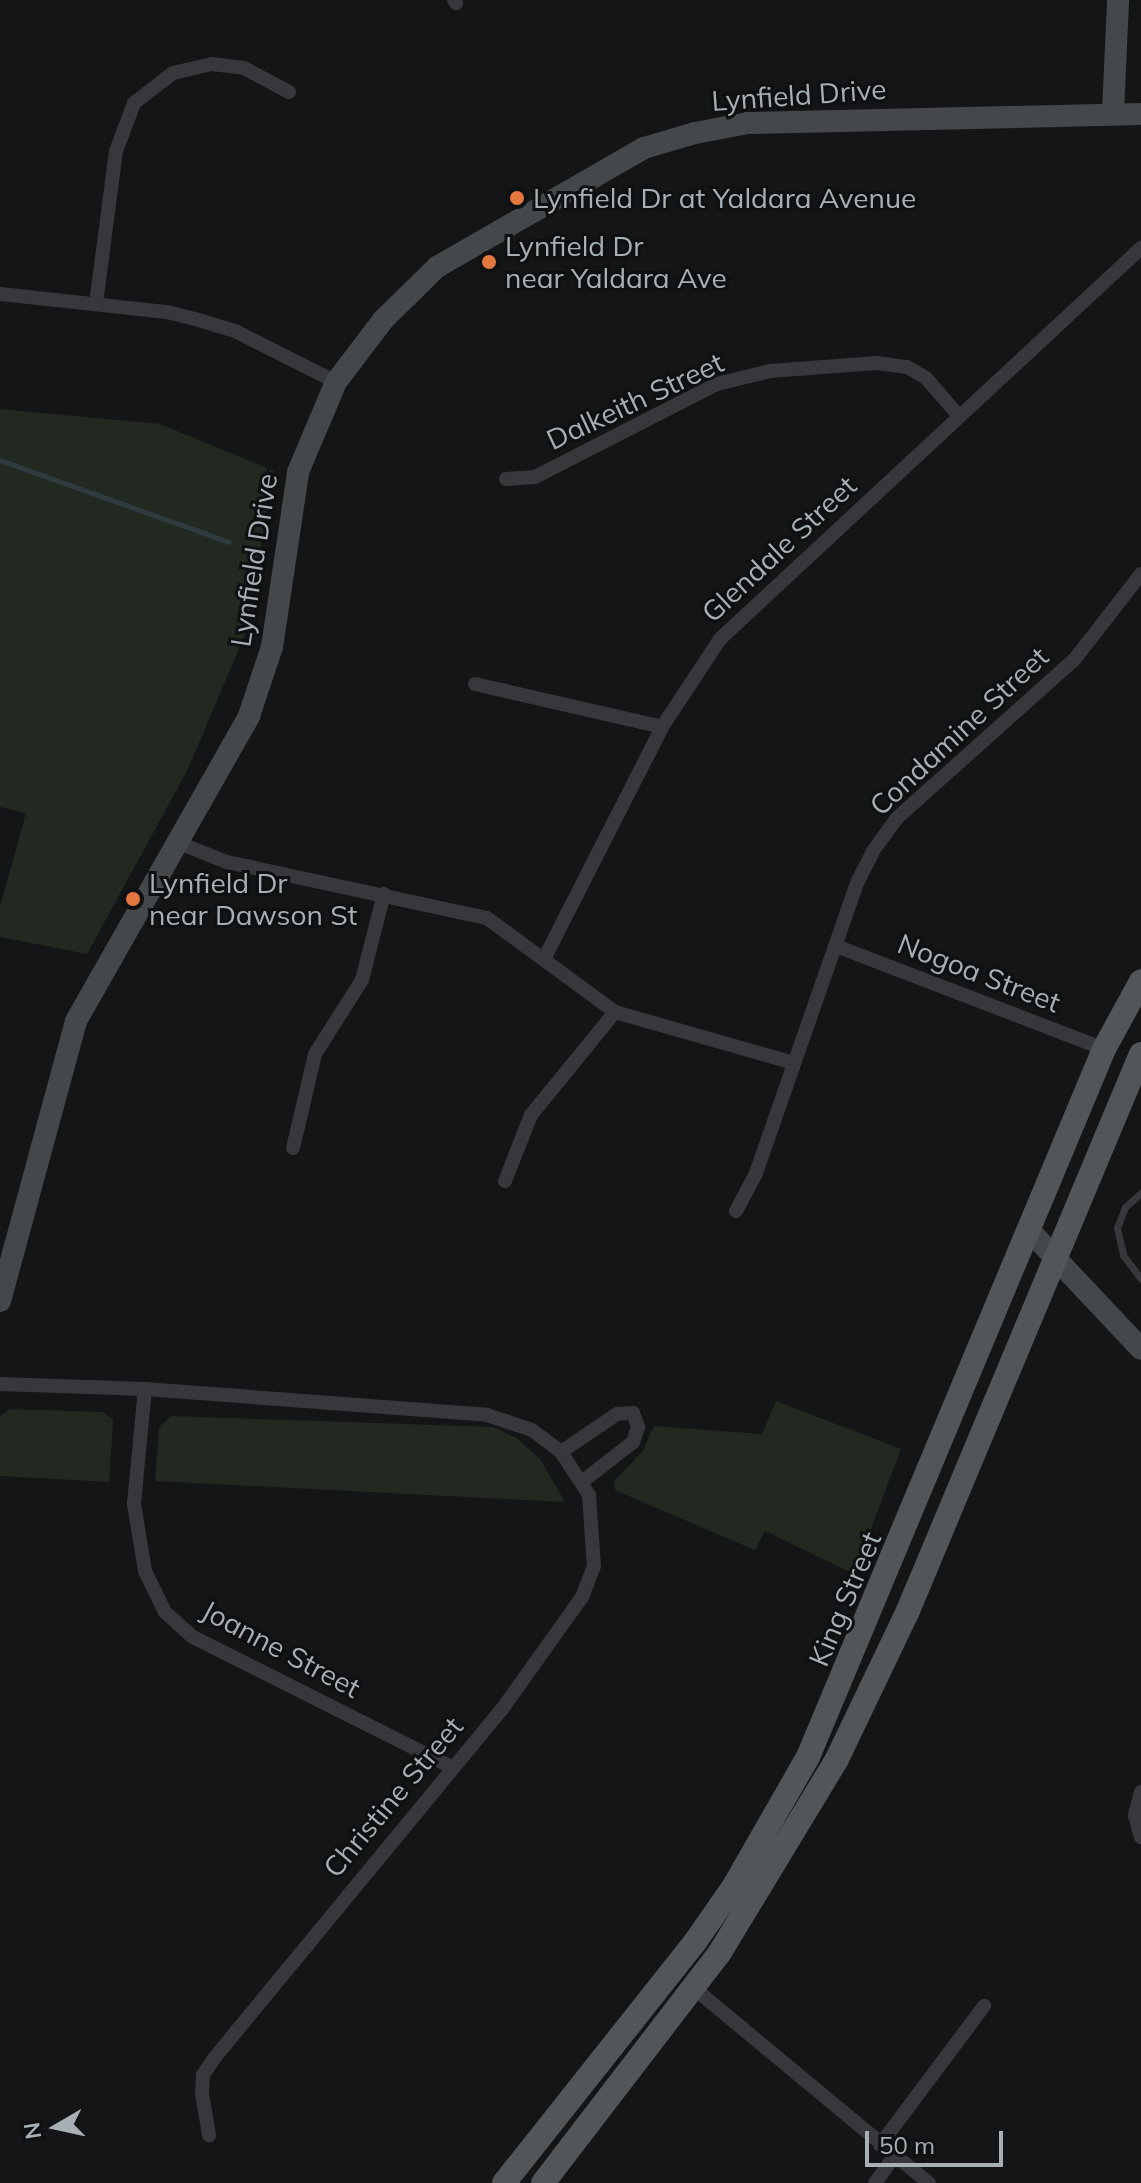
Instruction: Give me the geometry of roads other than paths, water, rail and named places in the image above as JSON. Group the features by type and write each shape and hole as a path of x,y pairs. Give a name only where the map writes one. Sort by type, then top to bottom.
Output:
{"main road":[{"name":"King Street","path":"504,2183 695,1942 734,1886 808,1757 1104,1049 1141,981"},
{"path":"543,2183 695,1989 805,1818 869,1696 1141,1054"}],"street":[{"path":"1113,112 1118,0"},
{"path":"96,303 116,151 134,103 173,73 212,64 244,68 289,92"},
{"name":"Lynfield Drive","path":"0,1301 76,1021 235,747 263,682 277,624 290,502 308,444 336,382 383,320 437,267 644,148 748,123 1113,112 1141,114"},
{"name":"Glendale Street","path":"544,959 662,727 720,639 1141,248"},
{"path":"0,294 167,312 214,324 336,382"},
{"name":"Dalkeith Street","path":"506,479 535,477 717,384 770,371 877,363 907,367 926,378 959,416"},
{"name":"Condamine Street","path":"736,1211 755,1176 858,881 897,818 1074,660 1141,574"},
{"path":"475,684 662,727"},
{"path":"179,843 227,862 487,918 615,1012 794,1063"},
{"path":"293,1148 315,1054 362,980 384,894"},
{"name":"Nogoa Street","path":"836,946 1104,1049"},
{"path":"505,1181 538,1104 615,1012"},
{"path":"1029,1230 1141,1349"},
{"name":"Christine Street","path":"0,1384 145,1389 487,1415 532,1430 561,1452 582,1482 594,1520 594,1566 582,1597 452,1767 203,2075 209,2135"},
{"name":"Joanne Street","path":"145,1389 134,1504 145,1571 165,1612 193,1637 452,1767"},
{"path":"561,1452 617,1414 633,1413 638,1427 633,1442 582,1482"},
{"path":"1141,1792 1135,1815 1141,1837"},
{"path":"695,1989 929,2183"},
{"path":"880,2145 984,2006"},
{"path":"875,2183 894,2157"}],"lane":[{"path":"1141,1193 1125,1207 1117,1228 1123,1255 1141,1279"}],"waterway":[{"path":"0,460 229,542"}],"place":[{"name":"Lynfield Dr at Yaldara Avenue","path":"517,198"},
{"name":"Lynfield Dr near Yaldara Ave","path":"489,262"},
{"name":"Lynfield Dr near Dawson St","path":"133,899"}]}
